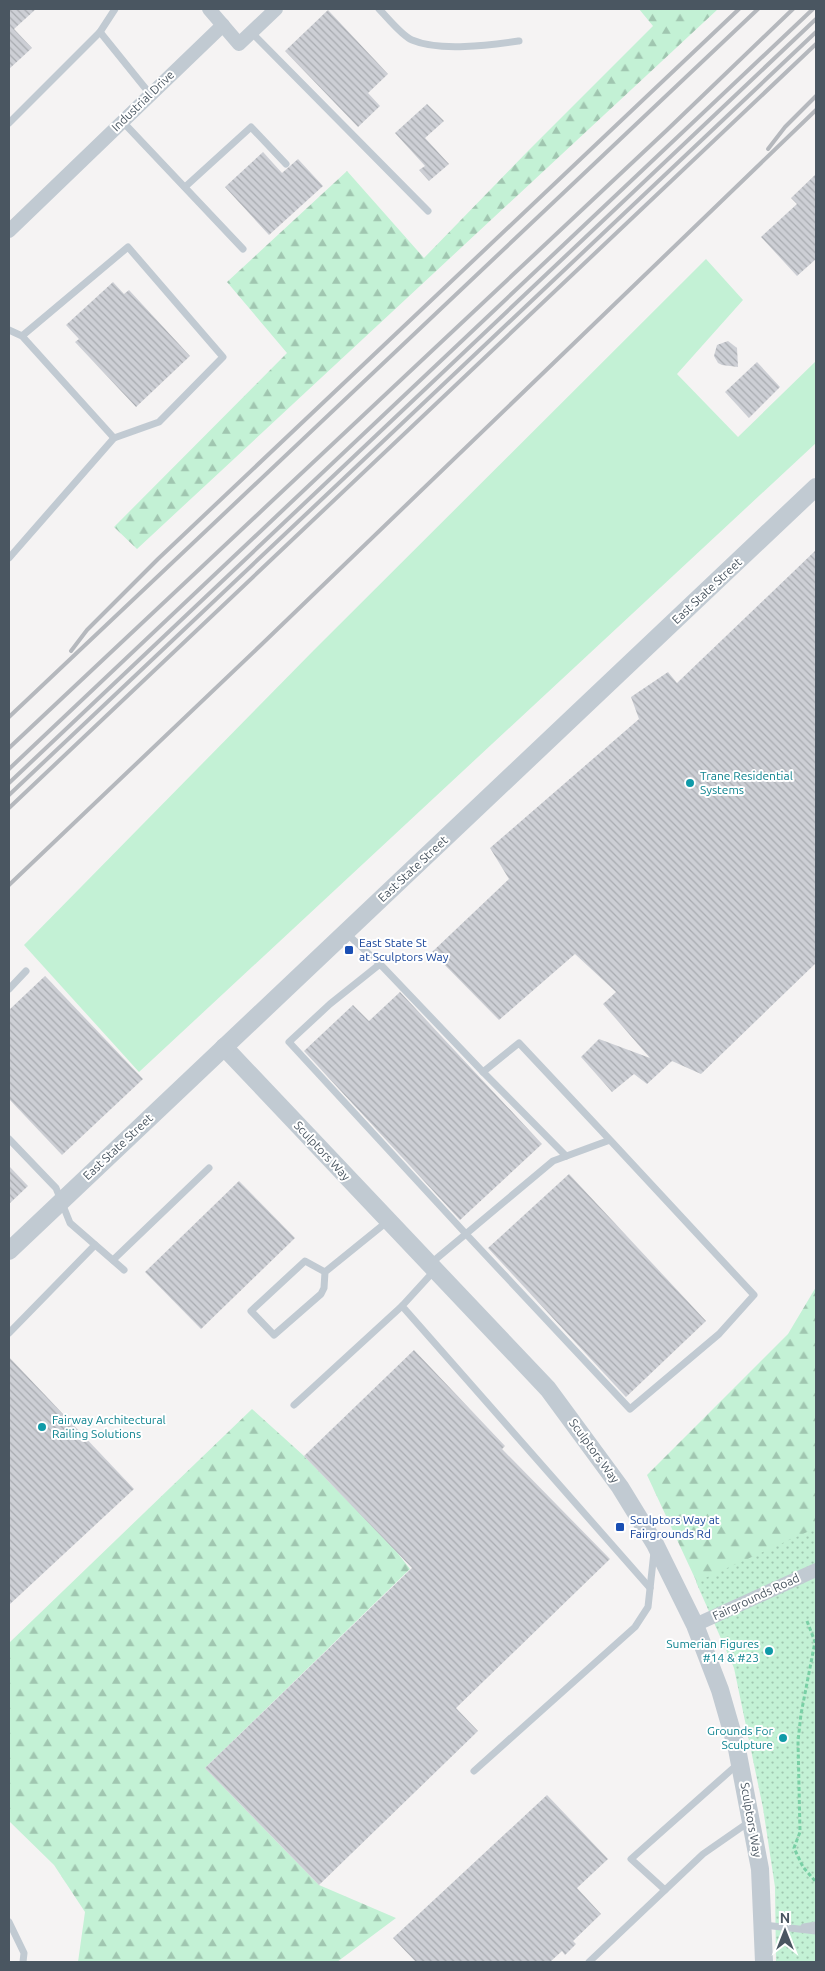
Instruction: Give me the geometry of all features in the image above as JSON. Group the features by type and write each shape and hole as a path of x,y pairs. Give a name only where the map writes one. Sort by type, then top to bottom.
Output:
{"street":[{"path":"209,9 239,44 276,9"},
{"name":"Industrial Drive","path":"9,231 122,120 223,25"},
{"name":"East State Street","path":"9,1251 816,487"},
{"name":"Sculptors Way","path":"224,1047 548,1389 620,1487 655,1544 695,1625 720,1690 740,1762 760,1869 764,1925 764,1962"},
{"name":"Fairgrounds Road","path":"695,1625 816,1570"}],"lane":[{"path":"9,123 100,32 115,9"},
{"path":"379,9 410,40 427,45 477,47 519,40"},
{"path":"100,32 150,94"},
{"path":"251,32 428,211"},
{"path":"122,120 243,249"},
{"path":"185,187 252,126 286,164"},
{"path":"9,558 114,438 158,422 223,357 128,247 22,336"},
{"path":"9,330 22,336 114,438"},
{"path":"345,932 380,964 566,1156"},
{"path":"380,964 330,1004 289,1042 630,1409 719,1334 754,1295 519,1043 483,1072"},
{"path":"9,989 26,971"},
{"path":"9,1139 56,1188 70,1223 124,1270"},
{"path":"294,1405 402,1306 432,1267 466,1234 553,1161 610,1140"},
{"path":"113,1260 209,1168"},
{"path":"325,1272 305,1261 251,1311 274,1335 322,1294 325,1272 388,1221"},
{"path":"9,1332 95,1245"},
{"path":"402,1306 650,1588"},
{"path":"474,1771 635,1627 648,1607 655,1544"},
{"path":"665,1890 631,1859 740,1762"},
{"path":"589,1962 703,1854 752,1820"},
{"path":"9,1922 24,1953 23,1962"},
{"path":"764,1925 816,1931"},
{"path":"789,1928 816,1925"}],"path":[{"path":"807,1621 815,1642 801,1714 798,1741 800,1832 794,1848 803,1866 816,1882"}],"green space":[{"path":"639,9 718,9 137,549 114,527 287,353 227,282 347,171 424,258 653,26"},
{"path":"706,259 743,300 677,374 738,437 816,361 816,443 139,1072 24,945 314,650"},
{"path":"816,1287 816,1554 705,1600 647,1475 788,1334"},
{"path":"252,1409 304,1456 396,1551 410,1569 205,1768 319,1885 396,1918 337,1962 78,1962 85,1912 54,1865 9,1821 9,1643"},
{"name":"Grounds For Sculpture","path":"816,1528 816,1962 776,1962 775,1887 763,1808 734,1668 696,1582"}],"building":[{"path":"9,9 36,9 14,29 32,48 9,69"},
{"path":"328,10 388,74 368,93 380,106 358,127 285,51"},
{"path":"427,104 444,121 425,138 449,164 429,181 419,170 425,166 395,133"},
{"path":"263,152 282,173 298,159 323,186 269,235 225,187"},
{"path":"816,174 816,259 797,276 761,237 797,204 791,198"},
{"path":"113,282 124,294 129,290 190,356 136,407 75,342 79,339 66,325"},
{"path":"728,341 737,348 738,367 722,365 718,363 714,356 717,345"},
{"path":"757,362 780,387 749,418 725,392"},
{"name":"Trane Residential Systems","path":"816,550 816,963 701,1074 672,1061 647,1084 634,1074 612,1092 581,1057 599,1039 650,1058 603,1004 616,992 575,954 499,1020 432,952 509,879 490,848 639,719 631,697 668,672 677,683"},
{"path":"45,976 143,1079 62,1155 9,1099 9,1010"},
{"path":"400,992 542,1144 460,1220 304,1051 353,1005 369,1021"},
{"path":"9,1166 28,1186 9,1204"},
{"path":"569,1174 706,1321 626,1397 488,1248"},
{"path":"239,1181 295,1238 201,1329 145,1272"},
{"path":"414,1350 505,1446 502,1449 610,1559 456,1708 478,1731 319,1885 205,1768 412,1568 304,1456"},
{"name":"Fairway Architectural Railing Solutions","path":"9,1357 134,1489 9,1605"},
{"path":"547,1795 608,1859 577,1888 601,1914 573,1941 576,1944 565,1955 562,1951 550,1962 416,1962 393,1938"}],"railway":[{"path":"71,651 87,630 158,559 739,9"},
{"path":"9,717 758,9"},
{"path":"9,748 667,130 793,9"},
{"path":"9,769 813,9"},
{"path":"9,783 816,19"},
{"path":"9,795 816,32"},
{"path":"9,808 816,44"},
{"path":"768,149 785,127 816,96"},
{"path":"9,885 816,110"}],"place":[{"name":"Trane Residential Systems","path":"690,783"},
{"name":"East State St at Sculptors Way","path":"349,950"},
{"name":"Fairway Architectural Railing Solutions","path":"42,1427"},
{"name":"Sculptors Way at Fairgrounds Rd","path":"620,1527"},
{"name":"Sumerian Figures #14 & #23","path":"769,1651"},
{"name":"Grounds For Sculpture","path":"783,1738"}]}
